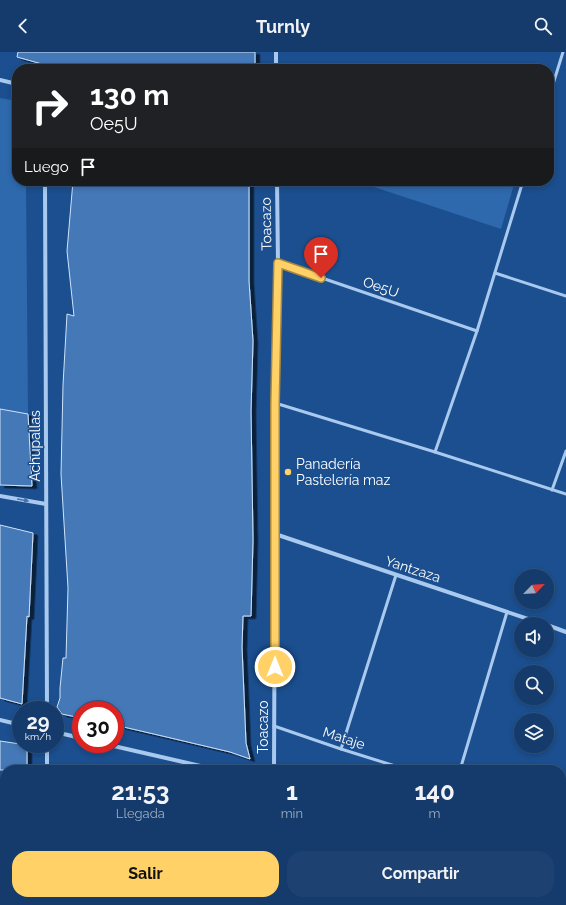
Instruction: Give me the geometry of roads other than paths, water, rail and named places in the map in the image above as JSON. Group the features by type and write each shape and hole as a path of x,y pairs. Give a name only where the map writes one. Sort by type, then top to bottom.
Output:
{"street":[{"path":"276,52 276,64"},
{"path":"0,80 12,83"},
{"name":"Achupallas","path":"45,186 47,701"},
{"name":"Toacazo","path":"274,765 276,534 275,403 278,263 277,186"},
{"path":"0,496 46,504"},
{"name":"Yantzaza","path":"276,534 521,617"},
{"path":"554,628 566,632"},
{"path":"0,720 12,722"},
{"path":"124,748 196,765"},
{"path":"47,753 47,765"}],"lane":[{"path":"554,81 563,52"},
{"path":"434,452 477,331 521,186"},
{"name":"Oe5U","path":"278,263 477,331"},
{"path":"495,273 566,296"},
{"path":"275,403 566,494"},
{"path":"552,490 566,451"},
{"path":"341,749 396,575"},
{"path":"461,765 506,612"},
{"name":"Mataje","path":"274,726 392,765"}],"place":[{"name":"Panadería Pastelería maz","path":"288,472"}]}
